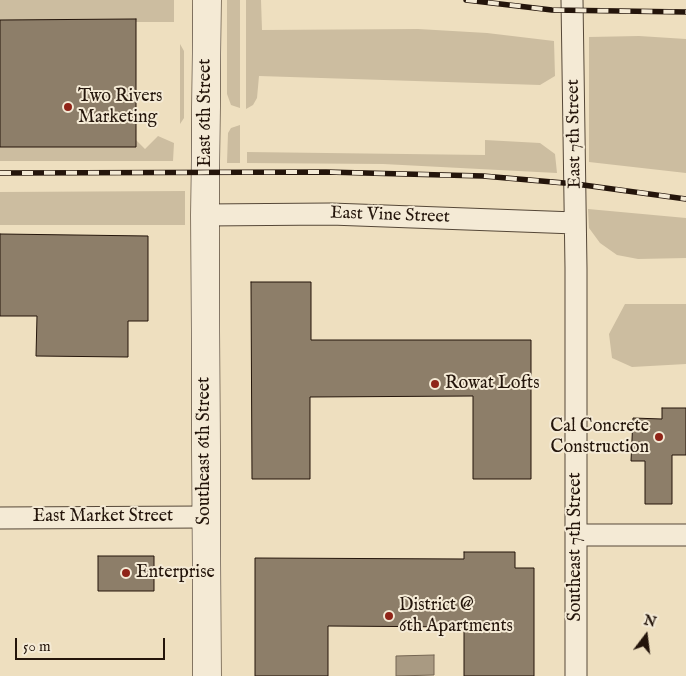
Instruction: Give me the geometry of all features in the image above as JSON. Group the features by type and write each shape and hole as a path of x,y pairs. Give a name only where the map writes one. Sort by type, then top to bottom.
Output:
{"main road":[{"name":"East 6th Street","path":"205,220 207,0"},
{"name":"Southeast 6th Street","path":"205,220 206,676"}],"street":[{"name":"East 7th Street","path":"572,0 576,268"},
{"name":"East Vine Street","path":"205,220 350,214 575,223"},
{"name":"Southeast 7th Street","path":"576,268 576,676"},
{"name":"East Market Street","path":"0,518 205,517"},
{"path":"576,535 686,535"}],"shaded area":[{"path":"0,0 174,0 174,22 136,22 135,19 0,20"},
{"path":"227,0 240,0 240,108 231,105 227,94"},
{"path":"246,0 261,0 262,30 418,29 487,33 554,41 555,76 540,85 259,76 257,98 253,105 246,109"},
{"path":"639,36 686,39 686,173 589,162 589,37"},
{"path":"180,44 184,51 184,118 180,124"},
{"path":"240,125 240,163 227,163 228,133 231,128"},
{"path":"158,136 174,143 173,161 0,161 0,147 136,147 136,140 145,149"},
{"path":"485,140 540,143 555,154 557,173 383,164 247,163 247,152 485,155"},
{"path":"185,191 185,225 0,225 0,192"},
{"path":"588,209 686,218 686,258 638,259 617,255 600,243 589,228"},
{"path":"625,304 686,304 686,364 632,367 612,358 609,334"},
{"path":"434,655 434,675 396,676 396,656"}],"building":[{"name":"Two Rivers Marketing","path":"136,19 136,147 0,147 0,20"},
{"path":"0,234 148,236 148,321 128,321 128,357 36,356 37,316 0,316"},
{"name":"Rowat Lofts","path":"251,282 311,282 311,340 531,340 531,479 473,479 473,396 310,397 310,479 252,479"},
{"name":"Cal Concrete Construction","path":"662,408 686,408 686,455 672,455 672,504 645,504 645,461 631,461 633,418 662,419"},
{"path":"464,552 515,552 515,568 534,568 534,676 464,676 464,627 328,626 328,676 255,676 255,558 464,559"},
{"name":"Enterprise","path":"98,556 154,556 154,591 98,591"}],"railway":[{"path":"466,0 552,10 686,12"},
{"path":"0,173 326,172 483,176 576,184 686,199"}],"place":[{"name":"Two Rivers Marketing","path":"68,107"},
{"name":"Rowat Lofts","path":"435,384"},
{"name":"Cal Concrete Construction","path":"659,437"},
{"name":"Enterprise","path":"126,573"},
{"name":"District @ 6th Apartments","path":"389,616"}]}
